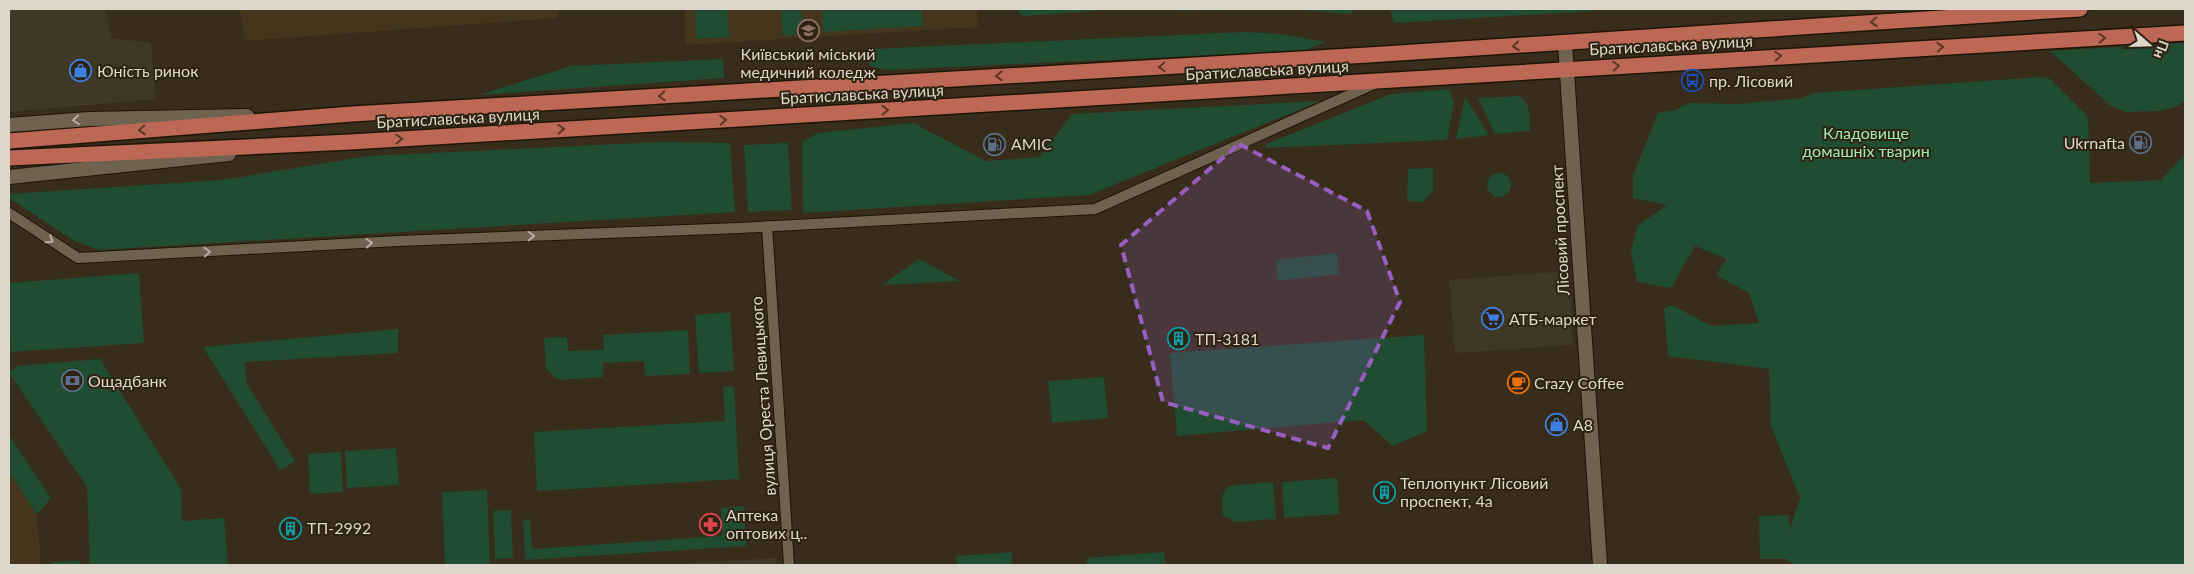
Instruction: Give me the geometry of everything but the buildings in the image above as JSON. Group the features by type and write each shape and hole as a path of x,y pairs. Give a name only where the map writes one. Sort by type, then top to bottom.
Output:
{"main road":[{"name":"Братиславська вулиця","path":"9,141 352,114 1565,42 2080,9"},
{"name":"Братиславська вулиця","path":"9,158 350,142 1383,81 1567,68 2185,33"}],"street":[{"name":"Лісовий проспект","path":"1565,42 1600,565"},
{"path":"9,213 78,258 398,241 767,226 1095,209 1383,81"},
{"name":"Братиславська вулиця","path":"9,125 89,119 352,114"},
{"name":"Братиславська вулиця","path":"9,177 350,142"},
{"name":"вулиця Ореста Левицького","path":"767,226 789,565"}],"highlighted area":[{"path":"1239,144 1367,211 1400,302 1328,448 1163,402 1121,245"}],"shaded area":[{"name":"Юність ринок","path":"9,9 105,9 112,38 151,43 156,99 9,112"},
{"path":"240,9 558,9 557,18 244,41"},
{"name":"Київський міський медичний коледж","path":"685,9 977,9 978,27 686,45"},
{"path":"1570,271 1573,345 1455,353 1449,280"},
{"path":"9,472 37,515 41,565 9,565"},
{"path":"776,558 776,565 657,565"}],"green space":[{"path":"695,9 727,9 729,37 696,39"},
{"path":"781,9 801,9 803,34 783,36"},
{"path":"822,9 922,9 923,26 823,32"},
{"path":"1015,9 1121,9 1023,16"},
{"path":"1177,9 1283,9 1178,11"},
{"path":"1283,9 1354,9 1351,14"},
{"path":"1390,9 1593,9 1593,11 1394,23"},
{"path":"1244,32 1281,34 1325,42 1304,51 886,70 870,66 867,59 872,49"},
{"path":"2185,43 2185,101 2175,107 2159,111 2126,112 2111,106 2050,51"},
{"path":"723,59 724,78 479,95 571,66"},
{"name":"Кладовище домашніх тварин","path":"2040,77 2050,79 2088,117 2090,183 2161,180 2185,154 2185,565 1794,565 1786,559 1760,559 1759,516 1789,515 1790,530 1800,498 1771,426 1769,369 1668,356 1664,309 1672,305 1711,326 1759,323 1749,293 1716,275 1727,259 1695,246 1671,288 1637,282 1631,253 1637,226 1667,205 1633,198 1633,176 1658,113 1676,110 1688,103 1738,104 1802,98 1813,93"},
{"path":"1449,89 1454,102 1447,140 1265,148 1266,144 1391,94"},
{"path":"1519,96 1528,107 1530,131 1495,134 1478,98"},
{"path":"1465,97 1489,135 1456,139"},
{"path":"1321,101 1089,195 803,213 803,141 818,133 913,123 986,161 1040,157 1072,114"},
{"path":"660,142 730,143 735,212 99,250 76,242 9,198 9,194 222,180 368,156"},
{"path":"788,143 792,210 748,212 744,145"},
{"path":"1433,168 1433,191 1423,202 1407,201 1408,169"},
{"path":"1499,173 1504,174 1510,180 1510,190 1504,196 1499,197 1494,196 1488,190 1487,185 1488,180 1494,174"},
{"path":"1337,253 1339,274 1278,281 1276,260"},
{"path":"919,259 960,281 882,285"},
{"path":"139,273 144,343 11,352 9,283"},
{"path":"730,312 734,371 699,373 695,315"},
{"path":"398,329 398,353 245,362 247,384 295,461 280,470 203,347"},
{"path":"688,330 690,374 645,376 644,361 603,363 603,377 559,380 546,369 544,338 567,337 568,351 604,350 603,335"},
{"path":"1424,335 1427,431 1393,446 1363,420 1177,436 1170,353"},
{"path":"100,359 181,489 182,521 224,518 228,565 90,565 87,487 9,373 17,366"},
{"path":"1104,377 1108,418 1052,423 1048,381"},
{"path":"734,386 739,479 537,491 534,432 725,421 723,387"},
{"path":"9,435 51,498 37,515 9,472"},
{"path":"396,448 399,485 347,488 345,451"},
{"path":"341,452 343,492 310,494 308,454"},
{"path":"1337,478 1339,514 1284,518 1282,482"},
{"path":"1273,482 1276,519 1235,522 1223,515 1222,496 1229,486"},
{"path":"487,490 490,565 445,565 442,492"},
{"path":"744,506 746,546 525,560 523,520 530,519 532,549 722,536 721,508"},
{"path":"511,510 513,558 495,559 493,511"},
{"path":"1012,552 1012,565 957,565 956,556"},
{"path":"1164,552 1166,565 1087,565 1087,558"},
{"path":"80,561 80,565 53,565 53,562"}],"place":[{"name":"Київський міський медичний коледж","path":"808,30"},
{"name":"Юність ринок","path":"81,71"},
{"name":"пр. Лісовий","path":"1693,81"},
{"name":"Ukrnafta","path":"2141,143"},
{"name":"AMIC","path":"995,144"},
{"name":"АТБ-маркет","path":"1493,319"},
{"name":"ТП-3181","path":"1179,339"},
{"name":"Ощадбанк","path":"72,381"},
{"name":"Crazy Coffee","path":"1518,383"},
{"name":"А8","path":"1557,425"},
{"name":"Теплопункт Лісовий проспект, 4а","path":"1384,492"},
{"name":"Аптека оптових ц..","path":"710,524"},
{"name":"ТП-2992","path":"291,528"}]}
